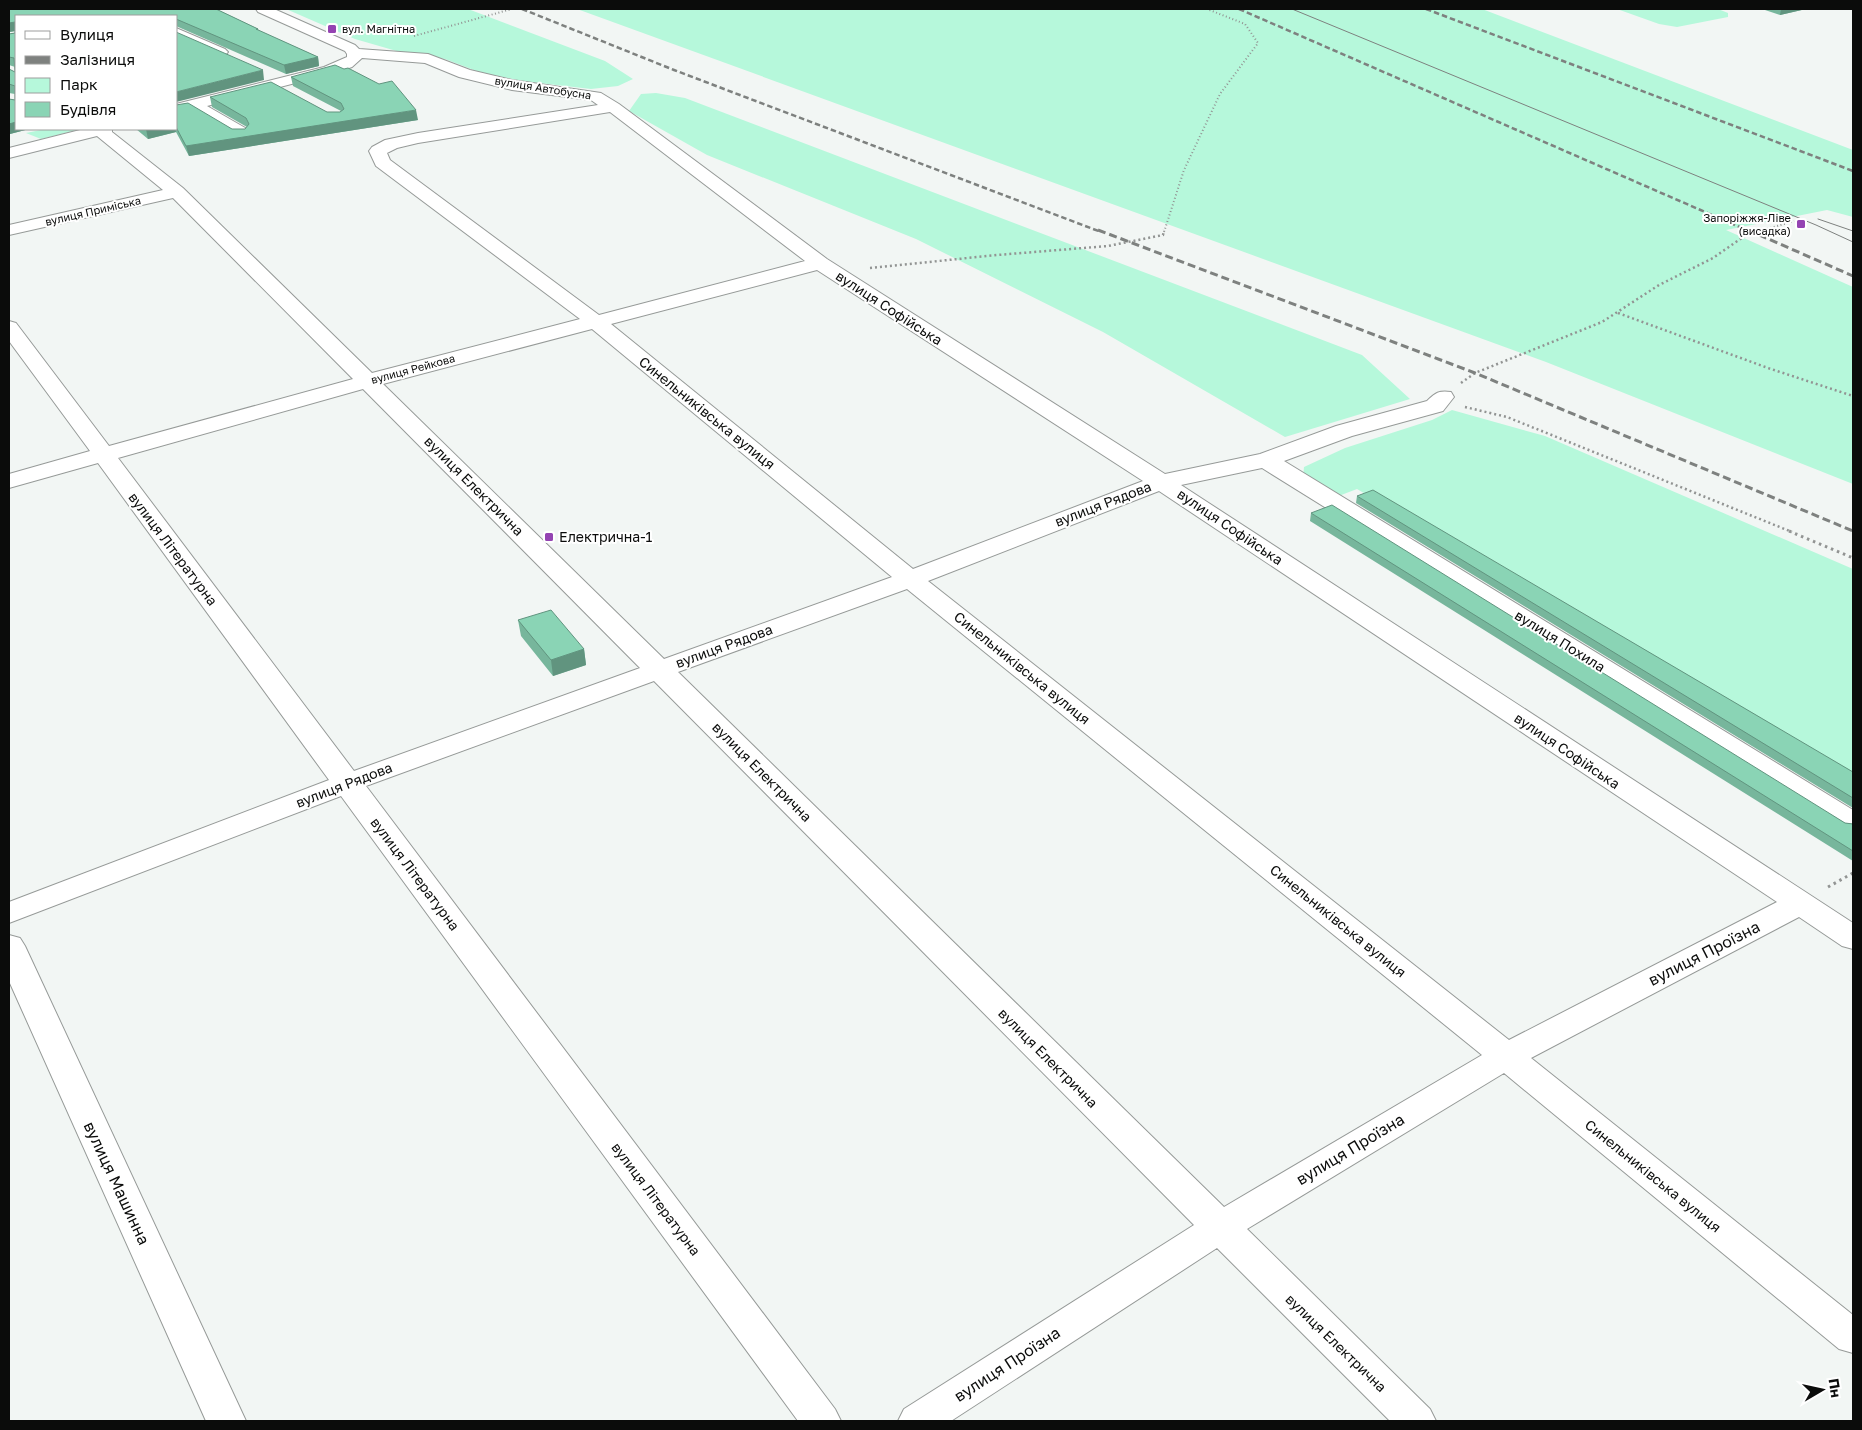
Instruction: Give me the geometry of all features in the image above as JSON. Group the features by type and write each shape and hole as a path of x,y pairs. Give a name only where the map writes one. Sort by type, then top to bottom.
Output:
{"street":[{"name":"вулиця Автобусна","path":"263,9 350,48 355,56 428,59 466,74 512,85 595,96 613,107"},
{"path":"179,35 237,59"},
{"path":"178,109 285,87 347,64 355,56"},
{"path":"262,70 285,87"},
{"path":"193,105 242,133"},
{"name":"вулиця Софійська","path":"613,107 826,267 1161,482 1853,938"},
{"name":"Синельниківська вулиця","path":"613,107 418,138 392,144 378,151 382,162 595,321 910,579 1506,1056 1853,1337"},
{"path":"9,154 100,130"},
{"name":"вулиця Електрична","path":"104,130 104,134 177,192 1219,1228 1416,1421"},
{"path":"19,133 39,145"},
{"name":"вулиця Приміська","path":"9,230 177,192"},
{"name":"вулиця Рейкова","path":"9,481 368,381 595,321 826,267"},
{"name":"вулиця Літературна","path":"9,327 821,1421"},
{"name":"вулиця Рядова","path":"9,913 348,783 910,579 1161,482 1266,460 1344,431 1439,401"},
{"name":"вулиця Похила","path":"1266,460 1853,823"},
{"name":"вулиця Проїзна","path":"918,1421 1219,1228 1506,1056 1799,904"},
{"name":"вулиця Машинна","path":"9,946 226,1421"}],"path":[{"path":"411,36 512,9"},
{"path":"826,267 1103,246 1163,235 1184,170 1220,94 1258,43 1245,24 1207,9"},
{"path":"1439,401 1475,373 1602,322 1659,285 1713,258 1746,235 1794,221"},
{"path":"1617,312 1768,368 1853,396"},
{"path":"1439,401 1507,417 1738,509 1853,558"}],"green space":[{"path":"286,9 468,9 605,61 633,79 618,86 591,89 522,81 479,72 445,59 400,52 355,39"},
{"path":"577,9 1482,9 1853,150 1853,217 1827,210 1726,230 1853,287 1853,484 1546,362"},
{"path":"1617,9 1718,9 1728,13 1728,17 1677,27 1659,24"},
{"path":"656,93 685,98 1362,355 1410,399 1285,437 1103,332 916,239 707,155 629,111 641,94"},
{"path":"41,130 77,130 41,139 26,133"},
{"path":"1452,410 1545,436 1853,569 1853,782 1357,489 1336,497 1303,478 1304,467 1345,448 1432,420"}],"building":[{"path":"9,9 216,9 318,57 284,65 178,20 178,15 15,15 15,22 9,23"},
{"path":"15,33 15,72 14,58 9,57 9,34"},
{"path":"178,33 263,70 178,91"},
{"path":"335,65 344,69 348,68 379,84 392,81 416,110 186,146 178,130 178,105 188,103 232,129 245,129 249,124 246,118 210,97 271,82 327,112 340,112 344,109 341,103 291,77"},
{"path":"9,69 15,72 15,86 9,84"},
{"path":"9,99 15,100 15,122 9,124"},
{"path":"1373,490 1853,772 1853,798 1357,496"},
{"path":"1332,505 1845,823 1853,824 1853,851 1311,513"},
{"path":"551,610 584,649 551,660 518,620"}],"tram line":[{"path":"1292,9 1816,225 1853,242"},
{"path":"1818,219 1853,231"}],"railway":[{"path":"522,9 674,70 1101,232"},
{"path":"1239,9 1751,232"},
{"path":"1426,9 1853,171"},
{"path":"1098,230 1475,373 1853,531"},
{"path":"1748,230 1853,276"}],"place":[{"name":"вул. Магнітна","path":"332,29"},
{"name":"Запоріжжя-Ліве (висадка)","path":"1801,224"},
{"name":"Електрична-1","path":"549,537"}]}
